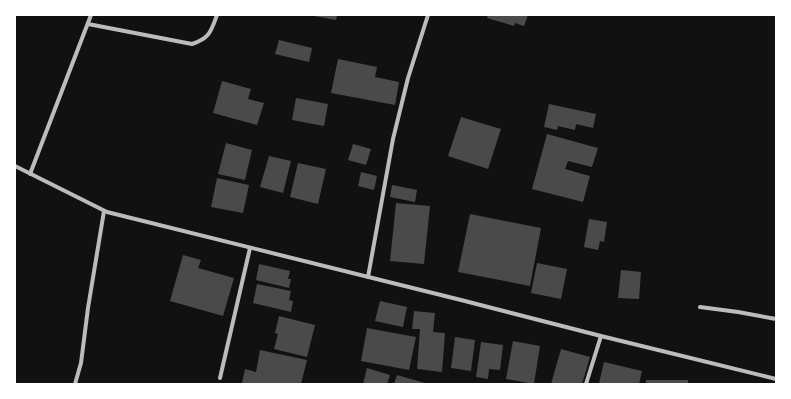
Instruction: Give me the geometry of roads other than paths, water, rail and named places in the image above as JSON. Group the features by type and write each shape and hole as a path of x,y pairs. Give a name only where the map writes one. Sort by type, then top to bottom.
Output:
{"street":[{"path":"30,174 92,15"},
{"path":"88,24 192,44 202,41 211,32 217,15"},
{"path":"368,277 393,139 408,78 428,15"},
{"path":"15,166 104,211 776,379"},
{"path":"75,384 81,363 88,308 104,211"},
{"path":"220,378 250,248"},
{"path":"700,307 776,319"},
{"path":"586,384 601,336"}]}
